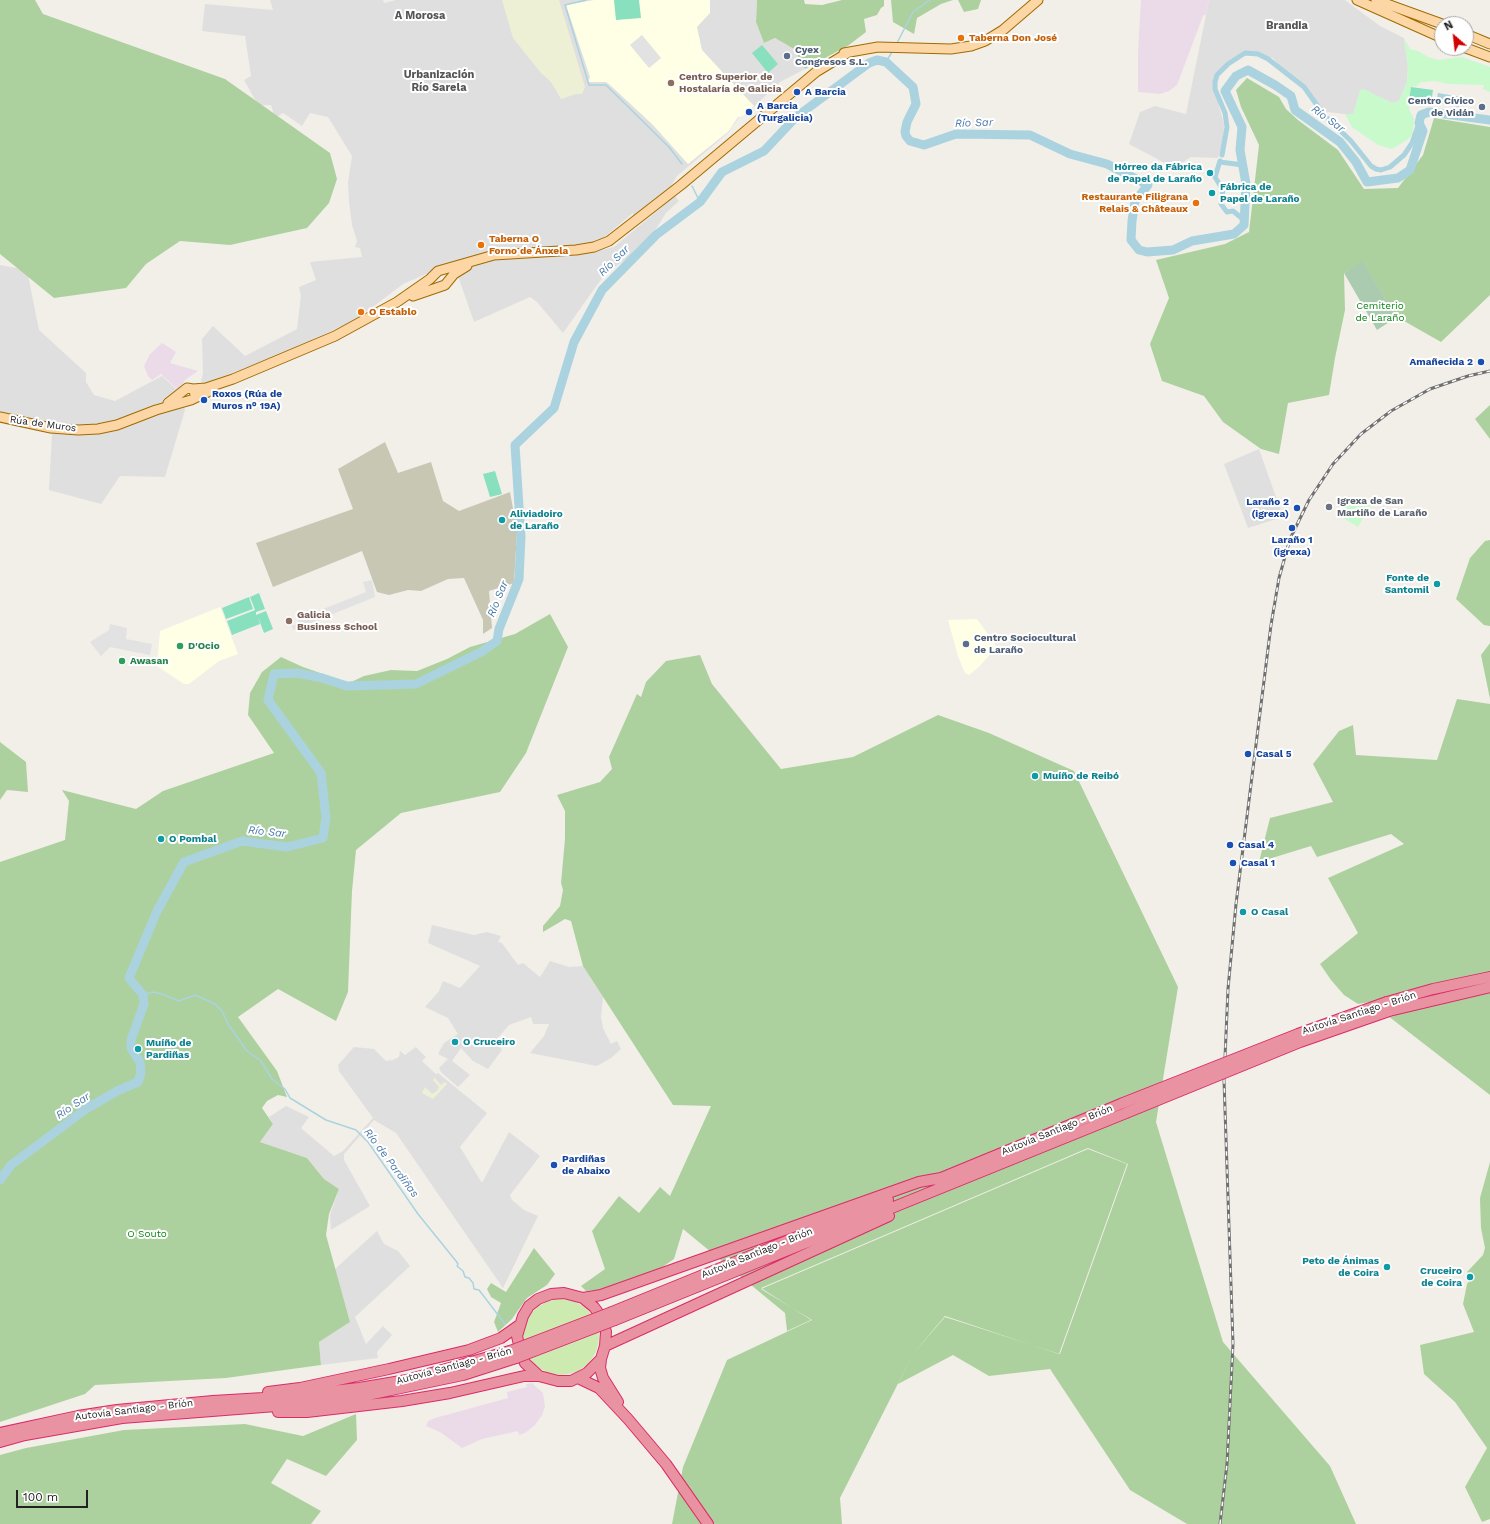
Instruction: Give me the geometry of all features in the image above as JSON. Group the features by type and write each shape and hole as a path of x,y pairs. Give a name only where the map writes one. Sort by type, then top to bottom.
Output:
{"highway":[{"name":"Autovía Santiago - Brión","path":"0,1442 25,1435 122,1418 220,1411 358,1397 462,1375 955,1182 1433,989 1490,977"},
{"name":"Autovía Santiago - Brión","path":"614,1316 941,1178 1123,1103 1298,1034 1388,1007 1490,987"},
{"path":"583,1298 620,1289 919,1182 941,1178"},
{"path":"605,1346 945,1190 955,1182"},
{"path":"539,1376 528,1366 521,1354 517,1341 518,1326 526,1311 538,1299 551,1294 564,1293 583,1298 594,1307 602,1318 606,1332 605,1346 601,1358 600,1368 603,1378 628,1419"},
{"path":"214,1401 223,1397 300,1388 469,1350 501,1338 518,1326"},
{"name":"Autovía Santiago - Brión","path":"0,1433 57,1420 117,1410 315,1394 407,1380 515,1354"},
{"path":"220,1411 230,1414 307,1412 353,1407 450,1393 524,1376 539,1376 558,1382 578,1378 591,1370 601,1358"},
{"path":"578,1378 599,1388 628,1419 666,1464 708,1524"}],"main road":[{"path":"914,48 947,46 976,39 1000,26 1032,0"},
{"path":"397,302 433,277 436,272 486,257 512,253 576,250 597,246 618,236 816,72 849,52 882,47 954,49 974,45 1003,30 1038,0"},
{"path":"1357,0 1434,34"},
{"path":"1367,0 1434,28"},
{"path":"1376,0 1434,21"},
{"path":"1474,37 1490,44"},
{"path":"1474,44 1490,50"},
{"path":"1474,51 1490,57"},
{"path":"397,302 444,284 460,270 486,257"},
{"path":"441,271 447,275 444,284"},
{"path":"433,277 434,283 444,284"},
{"name":"Rúa de Muros","path":"0,417 36,426 86,430 114,426 156,410 190,400 232,379 342,332 397,302"},
{"name":"Rúa de Muros","path":"156,410 187,388 204,388 232,379"},
{"path":"183,392 183,397 190,400 195,394 193,389"}],"shaded area":[{"path":"270,0 383,0 384,3 396,0 757,0 756,22 764,43 775,38 794,49 805,69 780,82 746,114 739,117 729,132 677,176 669,189 633,218 633,213 602,239 590,243 564,247 502,249 479,254 447,265 403,284 357,319 281,354 203,384 201,381 203,373 202,339 213,326 245,356 297,329 301,296 299,287 316,280 310,262 362,257 360,248 355,247 357,241 352,225 349,202 348,182 352,156 328,117 310,113 302,126 283,113 275,118 271,105 258,105 244,80 251,76 245,36 202,31 205,4 273,10"},
{"path":"502,0 559,0 585,87 582,94 576,94 561,99 551,82 541,73 513,38"},
{"name":"Centro Superior de Hostalaría de Galicia","path":"594,0 710,0 710,13 697,27 702,50 754,106 743,116 738,117 729,131 688,164 653,125 610,85 606,82 588,82 590,77 566,5"},
{"path":"1141,0 1209,0 1206,14 1203,16 1177,85 1169,91 1160,94 1138,92 1138,52"},
{"path":"1209,0 1345,0 1380,26 1404,38 1408,67 1407,82 1399,101 1392,103 1363,89 1360,91 1353,115 1320,111 1305,85 1280,67 1273,58 1247,54 1224,68 1217,77 1216,95 1224,124 1223,142 1218,158 1191,157 1174,168 1129,144 1140,112 1155,106 1186,114"},
{"path":"642,35 661,58 649,68 630,45"},
{"path":"675,196 679,201 666,213 649,240 635,254 608,271 563,333 537,302 530,297 474,322 458,276 465,270 487,260 574,256 614,247"},
{"path":"0,265 27,270 39,330 86,373 86,382 94,395 115,401 162,376 177,390 185,410 165,477 120,476 101,504 49,490 52,434 14,426 0,421"},
{"path":"162,343 176,352 170,363 198,371 185,380 179,391 161,374 152,380 148,376 144,366 150,354"},
{"path":"385,442 398,473 431,462 443,501 459,511 510,492 517,531 514,583 489,591 492,628 483,634 483,620 464,578 448,579 421,591 408,590 389,595 377,592 362,551 273,587 256,543 353,509 338,469"},
{"path":"1259,449 1283,517 1248,528 1224,464"},
{"path":"372,580 375,597 293,630 292,626 299,623 298,619 366,592 363,582"},
{"path":"220,607 238,654 219,661 189,684 184,684 157,666 160,631"},
{"path":"977,619 995,644 995,648 980,666 969,675 965,673 958,656 948,620"},
{"path":"110,624 127,628 126,639 152,644 150,655 110,647 101,656 90,642 109,630"},
{"path":"432,925 474,935 487,932 501,936 498,942 502,943 518,965 523,963 540,977 550,961 569,967 583,966 603,997 601,1017 603,1028 611,1044 617,1041 621,1049 611,1058 597,1066 530,1053 544,1036 549,1024 533,1024 531,1017 509,1025 496,1040 502,1050 488,1069 473,1061 461,1048 452,1061 470,1075 458,1087 441,1072 439,1068 448,1059 438,1054 444,1043 458,1034 448,1018 425,1007 439,991 443,981 460,988 480,966 428,943"},
{"path":"354,1047 374,1049 386,1061 399,1057 400,1051 405,1055 416,1047 426,1057 422,1061 436,1074 438,1073 487,1113 460,1147 482,1183 509,1132 540,1156 510,1195 512,1200 524,1210 538,1216 503,1288 396,1133 374,1120 344,1154 344,1160 370,1206 331,1230 330,1215 339,1189 324,1179 307,1158 260,1142 273,1124 269,1117 286,1106 309,1117 301,1128 334,1156 343,1151 373,1118 339,1071 338,1065"},
{"path":"435,1078 441,1085 445,1082 447,1084 433,1099 422,1093 425,1087 432,1094 437,1091 439,1087 433,1080"},
{"path":"377,1231 384,1244 398,1251 410,1266 355,1317 366,1344 383,1326 392,1335 377,1352 378,1358 321,1365 319,1342 350,1322 335,1269"},
{"path":"532,1383 543,1393 545,1407 542,1415 535,1425 525,1433 519,1435 518,1431 482,1439 462,1448 440,1432 426,1426 428,1421 435,1418 508,1398 507,1392 527,1387 526,1384"}],"green space":[{"path":"0,0 35,0 43,14 225,79 330,153 337,179 329,203 307,228 230,245 180,241 146,264 126,288 54,298 0,254"},
{"path":"614,0 639,0 641,18 616,20"},
{"path":"757,0 804,0 805,4 822,5 842,0 884,0 884,6 877,15 864,19 866,32 849,45 805,69 794,49 775,38 764,43 756,22"},
{"path":"891,0 953,0 941,4 917,18 914,34 893,22"},
{"path":"958,0 981,0 978,9 964,12"},
{"path":"1404,38 1410,49 1418,51 1428,57 1438,60 1462,57 1490,67 1490,92 1483,89 1484,85 1448,84 1435,81 1421,82 1417,86 1411,87 1409,109 1414,119 1413,134 1407,140 1392,149 1378,145 1352,127 1345,114 1353,114 1360,91 1363,89 1392,103 1399,101 1407,82 1408,67"},
{"path":"762,45 778,64 768,73 752,53"},
{"path":"1247,78 1279,97 1286,109 1298,120 1338,150 1364,189 1398,188 1423,155 1434,118 1490,127 1490,295 1441,342 1397,317 1362,262 1344,273 1345,310 1329,395 1288,403 1279,454 1261,449 1223,422 1204,396 1162,381 1150,344 1169,298 1156,260 1225,244 1249,232 1259,145 1241,107 1236,90"},
{"path":"1411,87 1433,90 1431,104 1409,100"},
{"name":"Cemiterio de Laraño","path":"1362,261 1397,317 1377,330 1344,273"},
{"path":"1490,405 1490,439 1475,419"},
{"path":"495,471 502,494 490,497 483,474"},
{"path":"1345,496 1371,502 1371,505 1358,527 1338,515"},
{"path":"1490,540 1490,626 1484,625 1456,599 1470,558 1485,541"},
{"path":"259,593 265,609 256,612 256,615 266,611 273,629 264,633 258,617 260,624 232,635 227,621 255,610 250,597"},
{"path":"249,597 253,609 226,619 222,608"},
{"name":"O Souto","path":"550,614 568,647 526,753 500,792 401,813 356,850 352,891 348,992 336,1021 278,989 238,1017 277,1071 287,1097 278,1095 267,1101 262,1108 273,1124 260,1142 307,1158 324,1179 339,1189 329,1214 326,1235 350,1322 319,1342 321,1365 226,1378 95,1385 85,1394 0,1422 0,862 65,840 69,801 62,790 136,809 163,791 274,753 248,715 250,693 262,672 281,657 303,667 349,683 364,676 391,670 417,671 447,659 470,647 515,634"},
{"path":"1490,643 1490,699 1481,655"},
{"path":"700,655 712,684 781,769 853,757 938,715 989,733 1074,771 1178,987 1156,1122 1223,1342 1330,1466 1356,1524 1187,1524 1130,1490 1050,1369 989,1376 953,1355 898,1384 913,1354 945,1317 1060,1354 1128,1164 1088,1148 761,1288 811,1320 787,1331 785,1313 683,1229 674,1259 661,1268 598,1290 586,1291 581,1286 605,1269 592,1231 619,1196 639,1213 660,1187 670,1196 711,1106 673,1105 583,966 571,921 565,919 543,932 543,926 560,906 563,890 561,883 565,839 565,811 557,795 600,782 612,769 609,757 637,694 641,697 646,682 666,661"},
{"path":"1457,699 1490,704 1490,1095 1370,1002 1358,1004 1344,995 1320,964 1358,933 1328,878 1404,844 1391,834 1317,857 1311,846 1259,862 1270,818 1333,802 1313,764 1339,731 1353,725 1356,755 1437,760"},
{"path":"0,742 26,762 28,792 7,790 0,800"},
{"path":"1088,1149 1127,1164 1059,1354 945,1316 913,1354 840,1498 842,1524 672,1524 683,1467 727,1360 812,1320 761,1289"},
{"path":"1490,1162 1490,1519 1482,1522 1465,1487 1487,1448 1455,1402 1424,1374 1420,1345 1474,1332 1463,1304 1467,1284 1472,1277 1467,1272 1483,1255 1485,1248 1481,1228 1480,1198"},
{"path":"534,1248 555,1274 547,1285 527,1298 512,1319 498,1332 494,1322 501,1303 491,1297 487,1289 491,1283 506,1292"},
{"path":"561,1299 575,1302 588,1310 596,1323 599,1337 596,1351 588,1364 575,1372 561,1375 547,1372 534,1364 526,1351 523,1337 526,1323 534,1310 547,1302"},
{"path":"356,1414 357,1440 326,1476 287,1459 271,1483 321,1511 311,1524 0,1524 0,1455 26,1448 124,1430 245,1424 303,1436"}],"water":[{"path":"1438,93 1461,97 1459,107 1436,103"}],"waterway":[{"path":"586,0 565,5 589,85 606,85 669,147 682,164"},
{"path":"896,45 913,12 930,0"},
{"path":"886,62 892,52"},
{"path":"1222,155 1227,127 1225,113 1215,89 1215,82 1217,75 1228,64 1245,53 1258,54 1268,59 1304,87 1324,115 1351,141 1371,166 1376,169 1381,170 1390,167 1404,155 1412,143 1419,123"},
{"name":"Río Sar","path":"0,1180 11,1165 86,1109 117,1091 138,1082 141,1073 140,1062 131,1048 131,1040 144,1004 143,995 129,978 157,911 184,862 242,841 287,847 323,838 326,818 321,773 268,700 274,674 297,673 322,678 347,686 416,684 481,652 497,641 499,629 519,579 521,537 515,445 554,408 574,342 602,290 656,235 700,202 722,172 764,151 796,117 869,63 877,60 886,62 913,87 916,104 907,122 905,132 910,141 924,145 956,134 1030,135 1070,154 1107,164 1148,185 1135,201 1131,240 1139,250 1147,252 1173,250 1192,241 1234,234 1244,225 1246,184 1240,150 1242,127 1225,91 1236,76 1248,70 1291,96 1295,110 1340,142 1356,162 1367,182 1398,178 1410,170 1423,131 1419,123 1421,115 1429,112 1490,120"},
{"path":"1220,161 1215,177 1223,190 1221,204 1227,212 1233,211 1244,220"},
{"path":"1220,162 1243,165"},
{"path":"692,186 700,202"},
{"name":"Río de Pardiñas","path":"143,995 153,992 179,1001 195,995 215,1004 222,1011 228,1024 247,1051 261,1061 272,1079 285,1089 290,1098 326,1120 356,1130 368,1142 418,1214 456,1261 458,1264 457,1266 463,1271 465,1277 469,1278 473,1283 474,1289 479,1290 505,1324"}],"railway":[{"path":"1220,1524 1227,1464 1233,1344 1224,1080 1228,989 1236,904 1271,625 1279,578 1290,539 1309,500 1333,464 1361,434 1391,411 1430,389 1468,376 1490,371"}],"place":[{"name":"Taberna Don José","path":"961,38"},
{"name":"Cyex Congresos S.L.","path":"787,56"},
{"name":"Centro Superior de Hostalaría de Galicia","path":"671,83"},
{"name":"A Barcia","path":"797,92"},
{"name":"Centro Cívico de Vidán","path":"1482,107"},
{"name":"A Barcia (Turgalicia)","path":"749,112"},
{"name":"Hórreo da Fábrica de Papel de Laraño","path":"1210,173"},
{"name":"Fábrica de Papel de Laraño","path":"1212,193"},
{"name":"Restaurante Filigrana Relais & Châteaux","path":"1196,203"},
{"name":"Taberna O Forno de Ánxela","path":"481,245"},
{"name":"O Establo","path":"361,312"},
{"name":"Amañecida 2","path":"1481,362"},
{"name":"Roxos (Rúa de Muros n° 19A)","path":"204,400"},
{"name":"Igrexa de San Martiño de Laraño","path":"1329,507"},
{"name":"Laraño 2 (igrexa)","path":"1297,508"},
{"name":"Aliviadoiro de Laraño","path":"502,520"},
{"name":"Laraño 1 (igrexa)","path":"1292,528"},
{"name":"Fonte de Santomil","path":"1437,584"},
{"name":"Galicia Business School","path":"289,621"},
{"name":"Centro Sociocultural de Laraño","path":"966,644"},
{"name":"D'Ocio","path":"180,646"},
{"name":"Awasan","path":"122,661"},
{"name":"Casal 5","path":"1248,754"},
{"name":"Muíño de Reibó","path":"1035,776"},
{"name":"O Pombal","path":"161,839"},
{"name":"Casal 4","path":"1230,845"},
{"name":"Casal 1","path":"1233,863"},
{"name":"O Casal","path":"1243,912"},
{"name":"O Cruceiro","path":"455,1042"},
{"name":"Muíño de Pardiñas","path":"138,1049"},
{"name":"Pardiñas de Abaixo","path":"554,1165"},
{"name":"Peto de Ánimas de Coira","path":"1387,1267"},
{"name":"Cruceiro de Coira","path":"1470,1277"}],"district":[{"name":"A Morosa","path":"420,16"},
{"name":"Brandia","path":"1287,26"},
{"name":"Urbanización Río Sarela","path":"439,81"}]}
